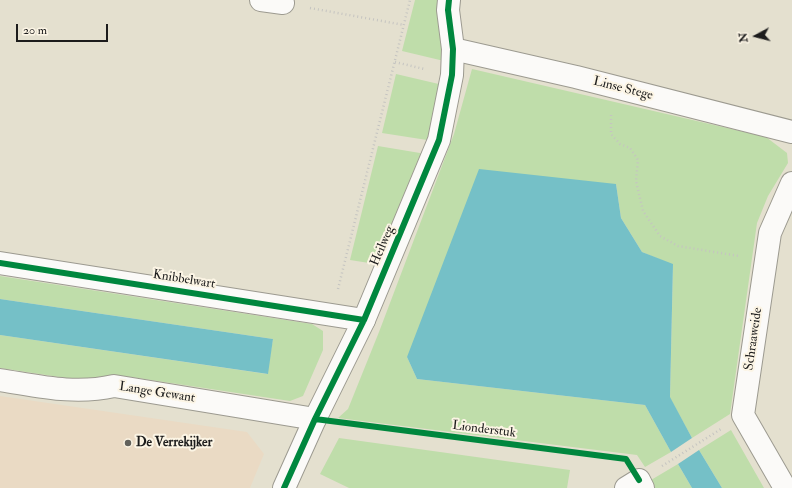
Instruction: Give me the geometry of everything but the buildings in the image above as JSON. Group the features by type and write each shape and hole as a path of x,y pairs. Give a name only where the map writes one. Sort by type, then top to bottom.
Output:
{"street":[{"path":"261,0 283,3"},
{"name":"Heilweg","path":"284,488 315,419 364,320 440,140 452,75 453,49 448,10 449,0"},
{"name":"Linse Stege","path":"453,49 584,79 792,132"},
{"name":"Schraaweide","path":"743,415 770,233 792,184"},
{"name":"Knibbelwart","path":"0,263 364,320"},
{"name":"Lange Gewant","path":"0,380 70,391 86,391 114,386 315,419"},
{"path":"743,415 785,488"}],"path":[{"path":"332,314 410,0"},
{"path":"283,3 404,25"},
{"path":"612,108 610,120 611,134 620,144 630,148 638,160 636,181 643,211 660,236 678,246 765,261"},
{"path":"636,485 743,415"}],"shaded area":[{"name":"De Verrekijker","path":"0,396 247,432 264,454 250,488 0,488"}],"green space":[{"path":"415,0 441,0 444,61 402,51"},
{"path":"472,69 766,137 787,153 788,163 768,196 757,223 730,414 692,438 670,398 673,265 642,252 621,218 616,184 407,357 417,379 645,405 671,452 645,467 637,455 338,418 348,409 379,332 454,134"},
{"path":"396,74 443,85 427,140 382,133"},
{"path":"378,146 426,154 382,265 350,260"},
{"path":"0,276 312,324 323,331 323,350 303,396 290,401 131,377 79,380 0,368 0,335 267,374 273,339 0,299"},
{"path":"731,430 764,488 722,488 699,450"},
{"path":"339,438 570,470 567,488 349,488 320,474"},
{"path":"678,464 692,488 655,488 651,480"}],"water":[{"path":"479,169 616,184 621,218 642,252 673,264 670,397 692,438 671,452 645,405 417,379 407,357"},
{"path":"0,299 273,339 268,374 0,335"},
{"path":"699,450 722,488 692,488 678,464"}],"cycle path":[{"path":"284,488 315,419 364,320 439,140 452,75 453,49 448,10 449,0"},
{"path":"0,263 364,320"},
{"name":"Lionderstuk","path":"315,419 626,459 639,480"}],"place":[{"name":"De Verrekijker","path":"128,443"}]}
